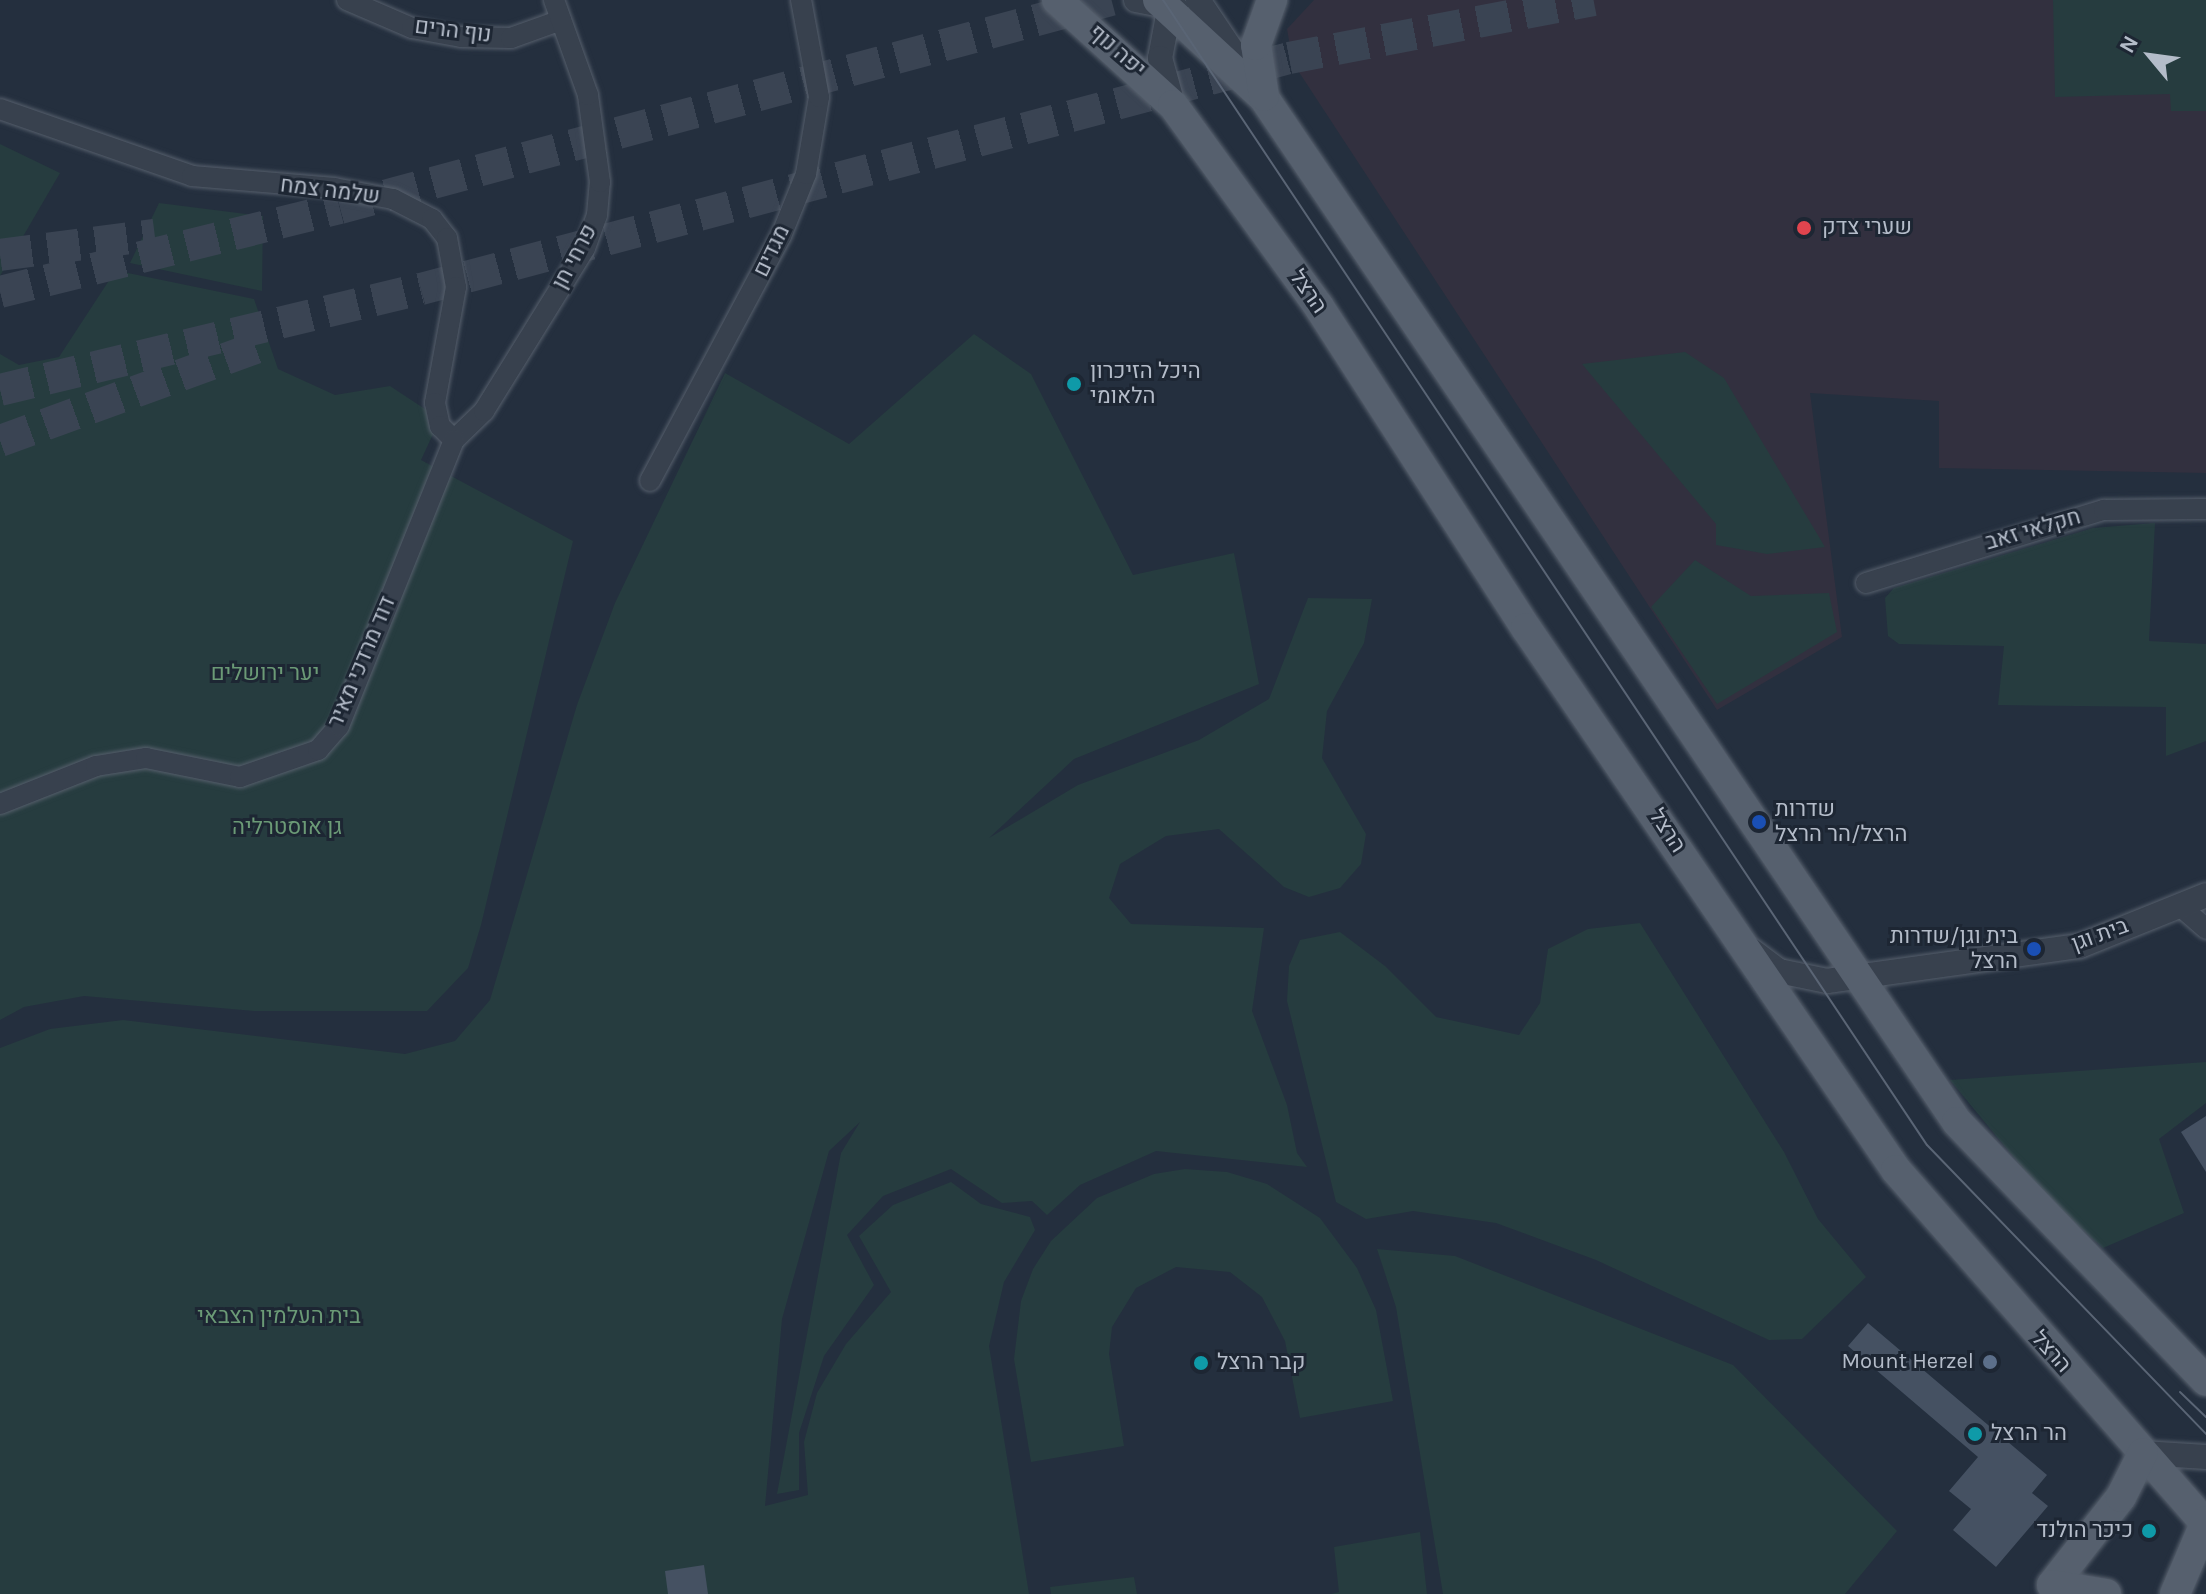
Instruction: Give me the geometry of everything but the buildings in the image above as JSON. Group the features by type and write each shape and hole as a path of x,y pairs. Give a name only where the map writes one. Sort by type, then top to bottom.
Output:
{"main road":[{"name":"יפה נוף","path":"1057,0 1173,105"},
{"path":"1264,98 1256,45 1272,0"},
{"path":"1166,3 1264,98 1957,1122 2206,1381"},
{"name":"הרצל","path":"1173,105 1319,307 1526,628 1926,1207 2206,1522"},
{"path":"2161,1337 2206,1352"},
{"path":"2050,1591 2121,1497 2143,1453"},
{"path":"2175,1594 2206,1522"},
{"path":"2050,1591 2106,1594"}],"street":[{"name":"נוף הרים","path":"347,0 412,28 461,37 511,38 561,20"},
{"name":"פרחי חן","path":"454,440 484,411 585,248 597,215 599,169 588,95 554,0"},
{"name":"מגדים","path":"650,481 781,236 806,174 819,97 801,0"},
{"path":"1136,0 1166,3 1202,1 1264,98"},
{"path":"1166,3 1160,58 1173,105"},
{"name":"שלמה צמח","path":"0,109 192,176 348,190 393,199 432,219 447,238 456,287 435,403 440,426 454,440"},
{"name":"דוד מרדכי מאיר","path":"0,804 109,764 146,758 240,777 318,750 339,726 454,440"},
{"name":"חקלאי זאב","path":"1866,583 2104,510 2206,509"},
{"name":"בית וגן","path":"1738,937 1797,978 1852,970 1983,960 2080,946 2206,895"},
{"path":"2180,906 2206,929"},
{"path":"2143,1453 2206,1457"}],"shaded area":[{"name":"שערי צדק","path":"1314,0 2206,0 2206,473 1939,468 1939,401 1810,393 1842,637 1717,710 1293,63 1287,29"}],"green space":[{"path":"2053,0 2206,0 2206,111 2171,111 2170,94 2055,97"},
{"path":"0,144 60,173 0,276"},
{"path":"159,203 263,216 262,291 130,263"},
{"name":"יער ירושלים","path":"123,272 254,299 278,369 335,395 390,386 440,419 421,460 573,541 468,968 427,1011 254,1011 84,996 24,1007 0,1020 0,354 19,365 59,357 108,282"},
{"name":"בית העלמין הצבאי","path":"974,334 1031,374 1133,575 1234,553 1259,684 1074,759 989,838 1078,785 1199,740 1269,699 1308,598 1372,599 1364,643 1327,711 1322,758 1366,834 1361,864 1340,888 1309,897 1284,887 1219,829 1166,836 1120,864 1109,898 1131,924 1264,928 1252,1011 1287,1105 1297,1153 1307,1167 1156,1151 1080,1185 1047,1215 1032,1201 1002,1203 951,1169 883,1196 847,1235 874,1285 824,1356 799,1433 799,1490 777,1494 841,1153 860,1122 829,1151 782,1319 765,1506 808,1495 804,1442 817,1393 846,1344 891,1292 859,1236 893,1205 951,1182 981,1204 1030,1217 1035,1230 1004,1282 989,1346 1029,1594 0,1594 0,1048 50,1029 123,1020 405,1054 455,1041 490,1000 577,705 615,603 725,373 849,444"},
{"path":"1685,352 1724,378 1825,547 1767,554 1716,545 1716,524 1582,364"},
{"path":"2155,523 2149,641 2206,644 2206,741 2166,756 2166,707 1998,705 2004,646 1899,644 1888,636 1885,598 1894,588 2093,528"},
{"path":"1695,560 1751,596 1829,593 1837,632 1717,704 1651,607"},
{"path":"1640,923 1784,1152 1818,1219 1866,1277 1802,1339 1769,1340 1596,1260 1496,1223 1413,1211 1366,1219 1336,1202 1287,1001 1289,966 1300,940 1340,932 1385,966 1436,1017 1519,1035 1540,1003 1548,949 1588,929"},
{"path":"2206,1062 2206,1103 2159,1139 2184,1213 2103,1248 2050,1201 1950,1080"},
{"path":"1185,1169 1227,1172 1267,1184 1320,1218 1357,1268 1376,1310 1393,1401 1300,1418 1285,1341 1262,1297 1230,1272 1176,1267 1136,1288 1112,1327 1109,1354 1124,1446 1031,1462 1014,1359 1021,1301 1033,1269 1051,1241 1097,1198 1154,1174"},
{"path":"1377,1249 1455,1256 1733,1365 1897,1531 1845,1594 1443,1594 1396,1307"},
{"path":"1420,1532 1427,1594 1331,1594 1339,1592 1334,1547"},
{"path":"1134,1577 1137,1594 1051,1594 1050,1587"}],"tunnel":[{"path":"0,292 340,208 1111,0"},
{"path":"0,390 421,289 1289,58 1594,0"},
{"path":"0,255 155,235"},
{"path":"0,441 264,345"}],"tram line":[{"path":"1163,0 1927,1145 2206,1434"},
{"path":"2180,1392 2206,1417"}],"place":[{"name":"שערי צדק","path":"1804,228"},
{"name":"היכל הזיכרון הלאומי","path":"1074,384"},
{"name":"שדרות הרצל/הר הרצל","path":"1759,822"},
{"name":"בית וגן/שדרות הרצל","path":"2034,949"},
{"name":"Mount Herzel","path":"1990,1362"},
{"name":"קבר הרצל","path":"1201,1363"},
{"name":"הר הרצל","path":"1975,1434"},
{"name":"כיכר הולנד","path":"2149,1531"}],"park label":[{"name":"גן אוסטרליה","path":"287,828"}]}
